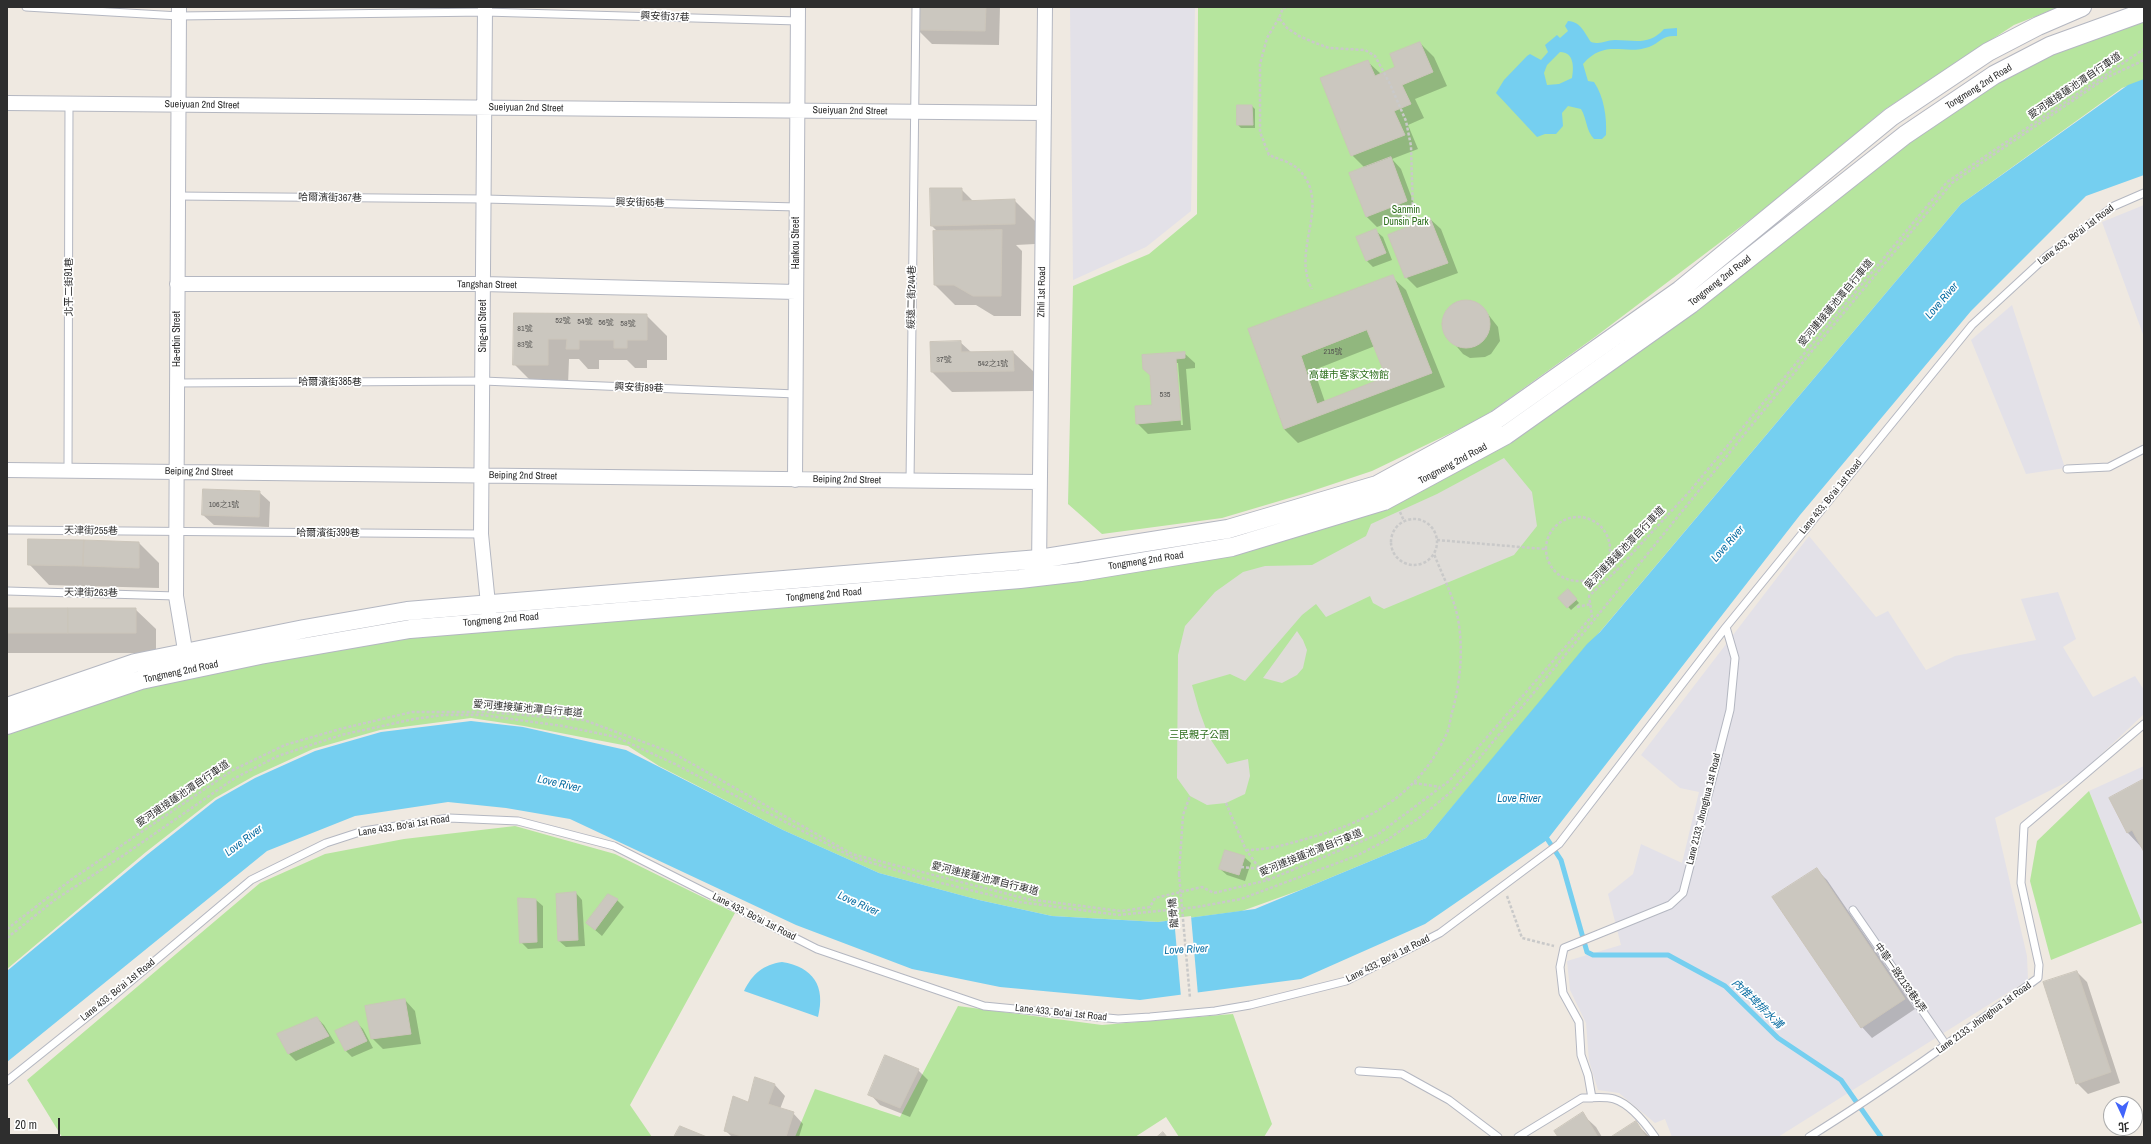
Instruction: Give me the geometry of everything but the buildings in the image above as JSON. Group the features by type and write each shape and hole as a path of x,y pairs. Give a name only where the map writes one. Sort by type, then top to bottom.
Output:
{"street":[{"name":"Zihli 1st Road","path":"1039,577 1044,7"},
{"name":"Tongmeng 2nd Road","path":"7,707 135,663 407,611 488,603 1039,559 1228,529 1380,493 1496,420 1680,290 1891,117 1988,52 2038,26 2082,7"},
{"name":"Sing-an Street","path":"485,10 481,534 490,621"},
{"name":"Ha-erbin Street","path":"179,12 176,596 188,670"},
{"name":"Tongmeng 2nd Road","path":"7,725 141,680 260,655 410,629 490,621 1039,577 1232,547 1380,493 1506,435 1691,304 1905,136 1994,75 2050,46 2144,12"},
{"name":"Hankou Street","path":"795,480 798,14"},
{"name":"Sueiyuan 2nd Street","path":"7,103 1044,113"},
{"name":"Tangshan Street","path":"177,284 483,284 796,292"},
{"name":"Beiping 2nd Street","path":"7,470 1039,482"}],"lane":[{"name":"興安街37巷","path":"26,7 179,12 485,10 798,14"},
{"name":"綏遠二街244巷","path":"910,481 916,7"},
{"name":"北平二街91巷","path":"68,471 69,103"},
{"name":"Lane 433, Bo'ai 1st Road","path":"7,1080 112,997 251,880 326,843 363,830 449,818 518,821 614,846 817,949 984,1006 1118,1019 1215,1011 1250,1005 1346,981 1440,933 1559,844 1726,627 1972,325 2048,255 2114,206 2144,193"},
{"name":"哈爾濱街367巷","path":"177,196 484,199"},
{"name":"興安街65巷","path":"484,199 797,207"},
{"name":"哈爾濱街385巷","path":"177,383 483,381"},
{"name":"興安街89巷","path":"483,381 796,394"},
{"path":"2067,469 2109,467 2144,449"},
{"name":"天津街255巷","path":"7,530 176,532"},
{"name":"哈爾濱街399巷","path":"176,532 481,534"},
{"name":"天津街263巷","path":"7,591 176,596"},
{"name":"Lane 2133, Jhonghua 1st Road","path":"1564,948 1670,905 1682,893 1730,710 1735,658 1726,627"},
{"name":"Lane 2133, Jhonghua 1st Road","path":"1809,1137 1852,1110 1946,1045 2038,978 2039,965 2021,883 2024,826 2144,724"},
{"name":"中華一路2133巷4弄","path":"1853,910 1946,1045"},
{"path":"1564,948 1560,967 1563,994 1579,1022 1581,1055 1588,1074 1592,1098"},
{"path":"1359,1071 1402,1074 1450,1100 1498,1137"},
{"path":"1518,1137 1582,1098 1614,1099 1639,1116 1655,1137"}],"path":[{"path":"1286,7 1283,8 1267,38 1260,64 1260,132 1269,155 1297,168 1312,190 1312,221 1305,250 1306,278 1312,289"},
{"path":"1279,18 1287,28 1299,36 1329,48 1365,50 1375,56 1390,84 1406,121 1410,146 1413,214 1381,227"},
{"name":"愛河連接蓮池潭自行車道","path":"7,929 72,879 233,770 285,745 340,729 412,712 487,712 584,720 673,753 852,854 1028,899 1121,911 1150,907 1155,898 1202,887 1214,893 1268,880 1376,835 1449,781 1592,616 1590,596 1617,570 1689,492 1947,182 2144,49"},
{"path":"7,938 56,899 121,857 235,778 278,756 341,735 414,719 444,715 482,715 563,726 616,737 675,764 852,858 925,879 1020,902 1118,915 1197,907 1241,899 1356,856 1387,840 1422,816 1452,791 1952,183 2106,78 2144,60"},
{"path":"1574,517 1583,517 1595,522 1603,529 1609,541 1609,556 1601,571 1592,578 1584,581 1569,580 1560,576 1552,569 1546,557 1545,549 1549,535 1553,528 1560,522 1574,517"},
{"path":"1246,850 1265,850 1346,827 1392,803 1414,783 1433,760 1447,734 1456,697 1461,665 1459,625 1449,590 1434,554 1437,540 1431,527 1426,522 1411,519 1398,525 1390,537 1392,552 1402,563 1409,565 1423,564 1434,554"},
{"path":"1437,540 1545,549"},
{"path":"1609,556 1617,570"},
{"path":"1577,606 1590,604"},
{"path":"1414,783 1440,787"},
{"name":"龍骨橋","path":"1190,796 1183,815 1179,874 1190,998"},
{"path":"1226,803 1246,850 1268,880"},
{"path":"1241,866 1260,869"},
{"path":"1503,887 1522,938 1564,948"}],"shaded area":[{"path":"1070,7 1195,7 1191,211 1146,247 1073,280"},
{"path":"2144,205 2144,337 2102,222"},
{"path":"2012,305 2065,468 2026,474 1971,340"},
{"path":"1504,458 1532,492 1537,526 1514,555 1384,609 1373,603 1370,596 1326,617 1316,604 1302,615 1245,681 1230,674 1192,685 1209,737 1227,764 1248,759 1250,776 1245,794 1226,803 1207,805 1190,796 1177,778 1178,655 1185,626 1215,592 1243,572 1265,566 1312,565 1366,536 1371,524 1437,494"},
{"path":"1809,536 1876,617 1888,611 1926,670 1955,656 2036,640 2021,599 2058,592 2076,639 2063,647 2093,697 2135,676 2144,690 2144,714 2077,777 1995,818 2027,956 2028,980 1778,1137 1672,1137 1665,1119 1655,1123 1619,1093 1598,1090 1589,1061 1586,1023 1570,990 1567,961 1621,945 1608,894 1633,874 1641,844 1682,863 1699,792 1680,788 1641,755"},
{"path":"1297,631 1307,650 1303,668 1297,675 1282,683 1263,678"},
{"path":"2144,766 2144,922 2142,923 2089,791"}],"green space":[{"name":"Sanmin Dunsin Park","path":"1198,7 2059,7 2014,25 1884,110 1780,197 1595,337 1482,418 1372,471 1303,494 1222,518 1102,534 1068,504 1073,286 1149,254 1197,214"},
{"name":"三民親子公園","path":"2144,12 2144,80 2122,88 1961,204 1426,838 1303,889 1242,911 1158,922 1052,916 979,900 879,873 783,830 659,766 628,746 524,726 471,718 380,730 313,749 254,776 215,798 146,852 7,969 7,725 105,692 490,621 900,589 1256,540 1471,454 1976,87"},
{"path":"2089,791 2142,923 2051,960 2030,881 2037,841"},
{"path":"515,826 615,854 735,913 630,1105 652,1137 62,1137 27,1080 260,883 325,854 404,839"},
{"path":"958,1006 1102,1025 1233,1014 1272,1124 1264,1137 1179,1137 1166,1117 1135,1137 795,1137 815,1089 900,1117"}],"water":[{"path":"1568,21 1576,23 1582,28 1591,42 1598,43 1612,40 1647,40 1653,38 1664,29 1677,28 1677,36 1665,38 1649,47 1631,50 1607,50 1591,56 1583,64 1588,81 1594,82 1602,101 1605,114 1606,135 1602,139 1594,139 1591,136 1581,109 1568,106 1562,113 1563,126 1556,134 1545,134 1537,137 1496,93 1504,80 1527,56 1530,54 1541,60 1548,52 1545,45 1557,35 1560,38 1568,31 1565,26","holes":["1560,52 1565,53 1572,61 1572,78 1559,84 1547,85 1544,73 1547,65"]},
{"name":"Love River","path":"2144,79 2144,175 2086,196 1971,311 1800,515 1547,840 1425,924 1301,979 1140,1000 1000,987 912,969 796,925 570,819 506,808 448,802 355,816 267,851 7,1062 7,971 148,854 216,800 255,778 315,751 381,732 471,721 523,727 626,750 783,830 879,873 979,900 1052,916 1158,922 1255,909 1426,838 1587,644 1600,632 1961,204 2128,85"},
{"path":"782,962 802,968 815,980 820,996 818,1017 744,991 751,979 759,971 769,965"}],"pier":[{"path":"1191,916 1198,995 1181,997 1174,918"}],"waterway":[{"name":"內惟埤排水溝","path":"1544,834 1561,860 1587,952 1593,955 1668,955 1725,986 1778,1038 1841,1080 1881,1137"}],"park label":[{"name":"高雄市客家文物館","path":"1349,375"}]}
